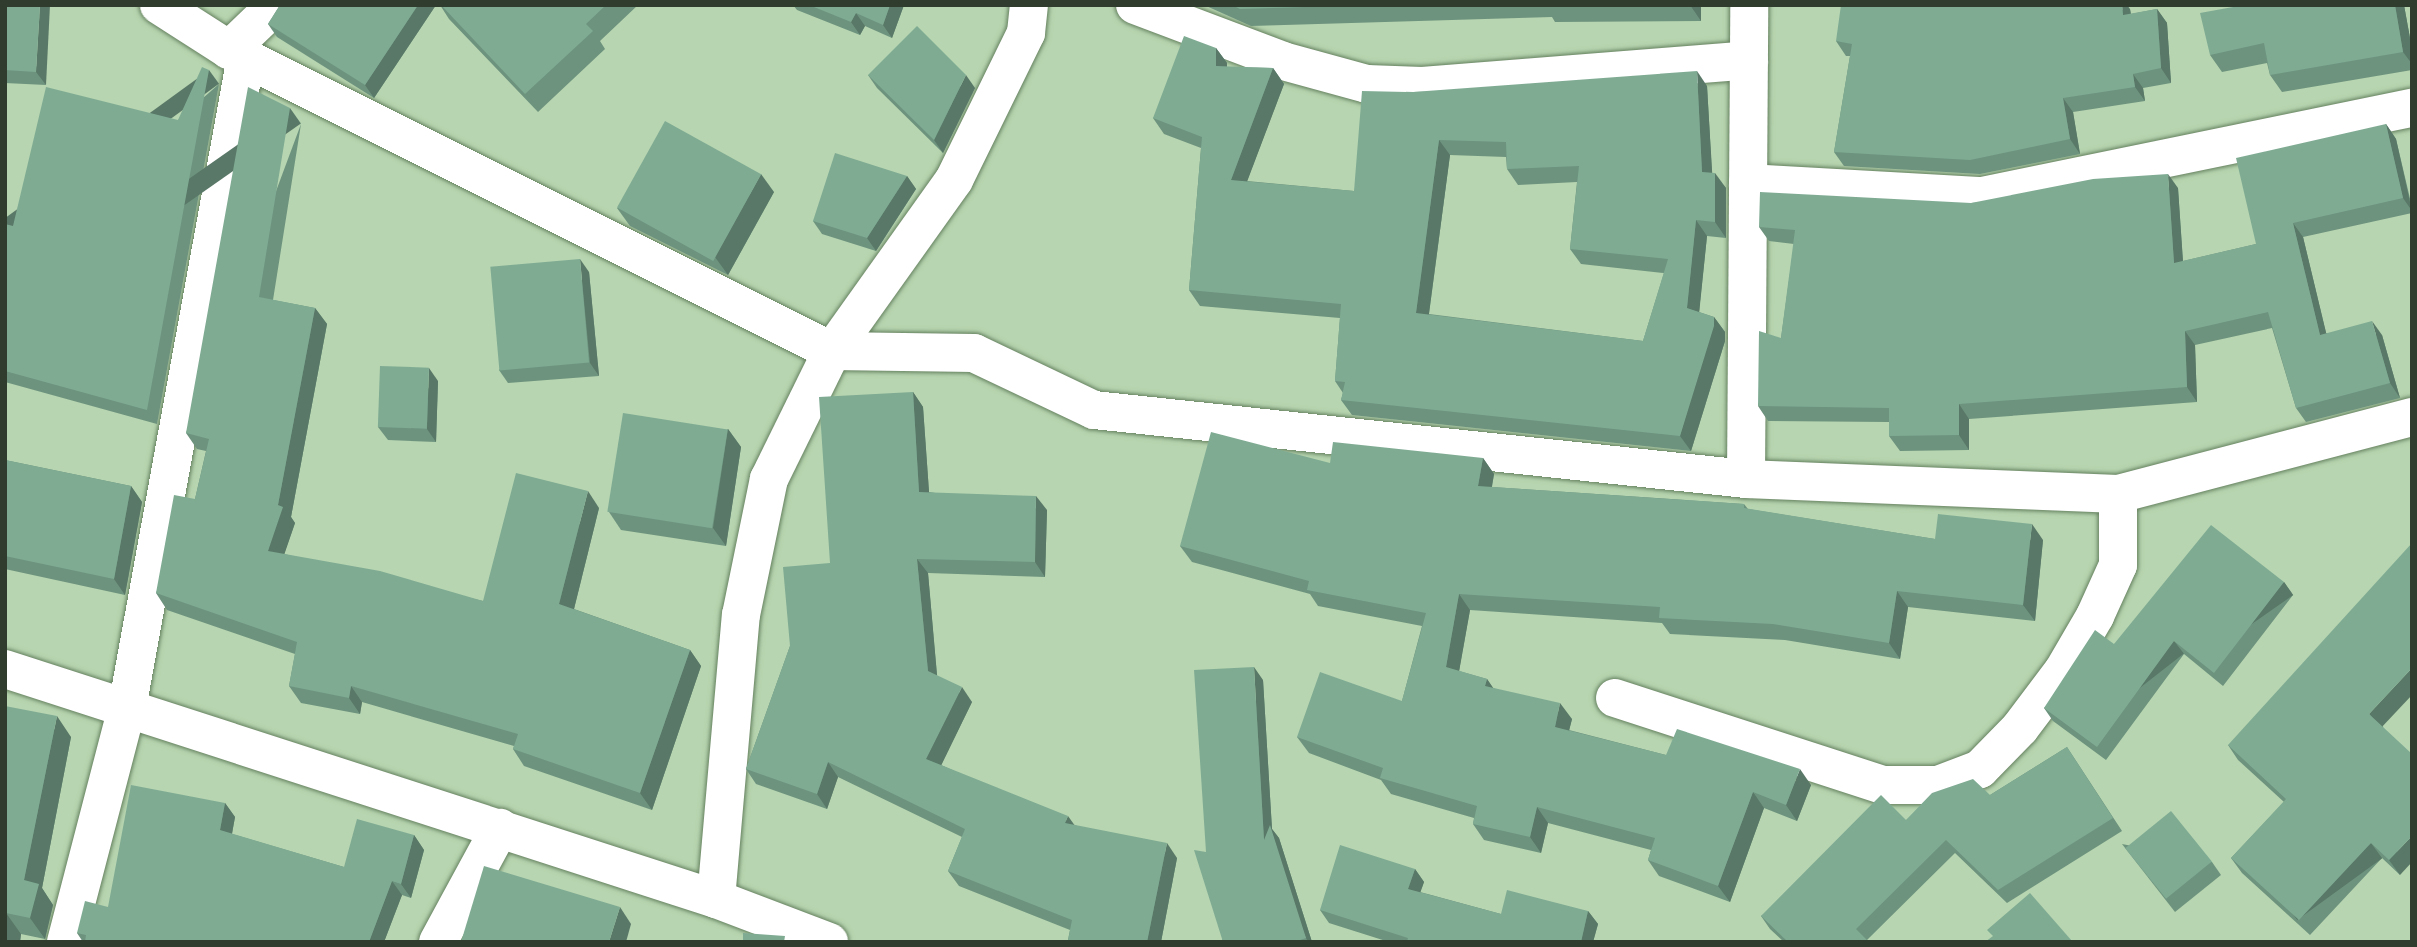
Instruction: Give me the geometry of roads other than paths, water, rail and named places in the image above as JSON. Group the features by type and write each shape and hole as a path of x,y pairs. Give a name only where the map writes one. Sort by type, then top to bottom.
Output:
{"street":[{"path":"159,5 238,54 832,351 974,353 1094,410 1746,478 2118,495 2412,417"},
{"path":"66,942 127,708 238,54 276,5"},
{"path":"716,899 741,615 769,479 832,351 954,180 1026,33 1029,5"},
{"path":"1135,5 1283,61 1367,84 1422,86 1749,60"},
{"path":"1746,478 1749,5"},
{"path":"1748,183 1982,196 2412,108"},
{"path":"1615,698 1883,785 1938,785 1980,769 2020,728 2063,671 2095,616 2118,565 2118,495"},
{"path":"5,669 716,899 829,942"},
{"path":"438,942 500,828"}]}
